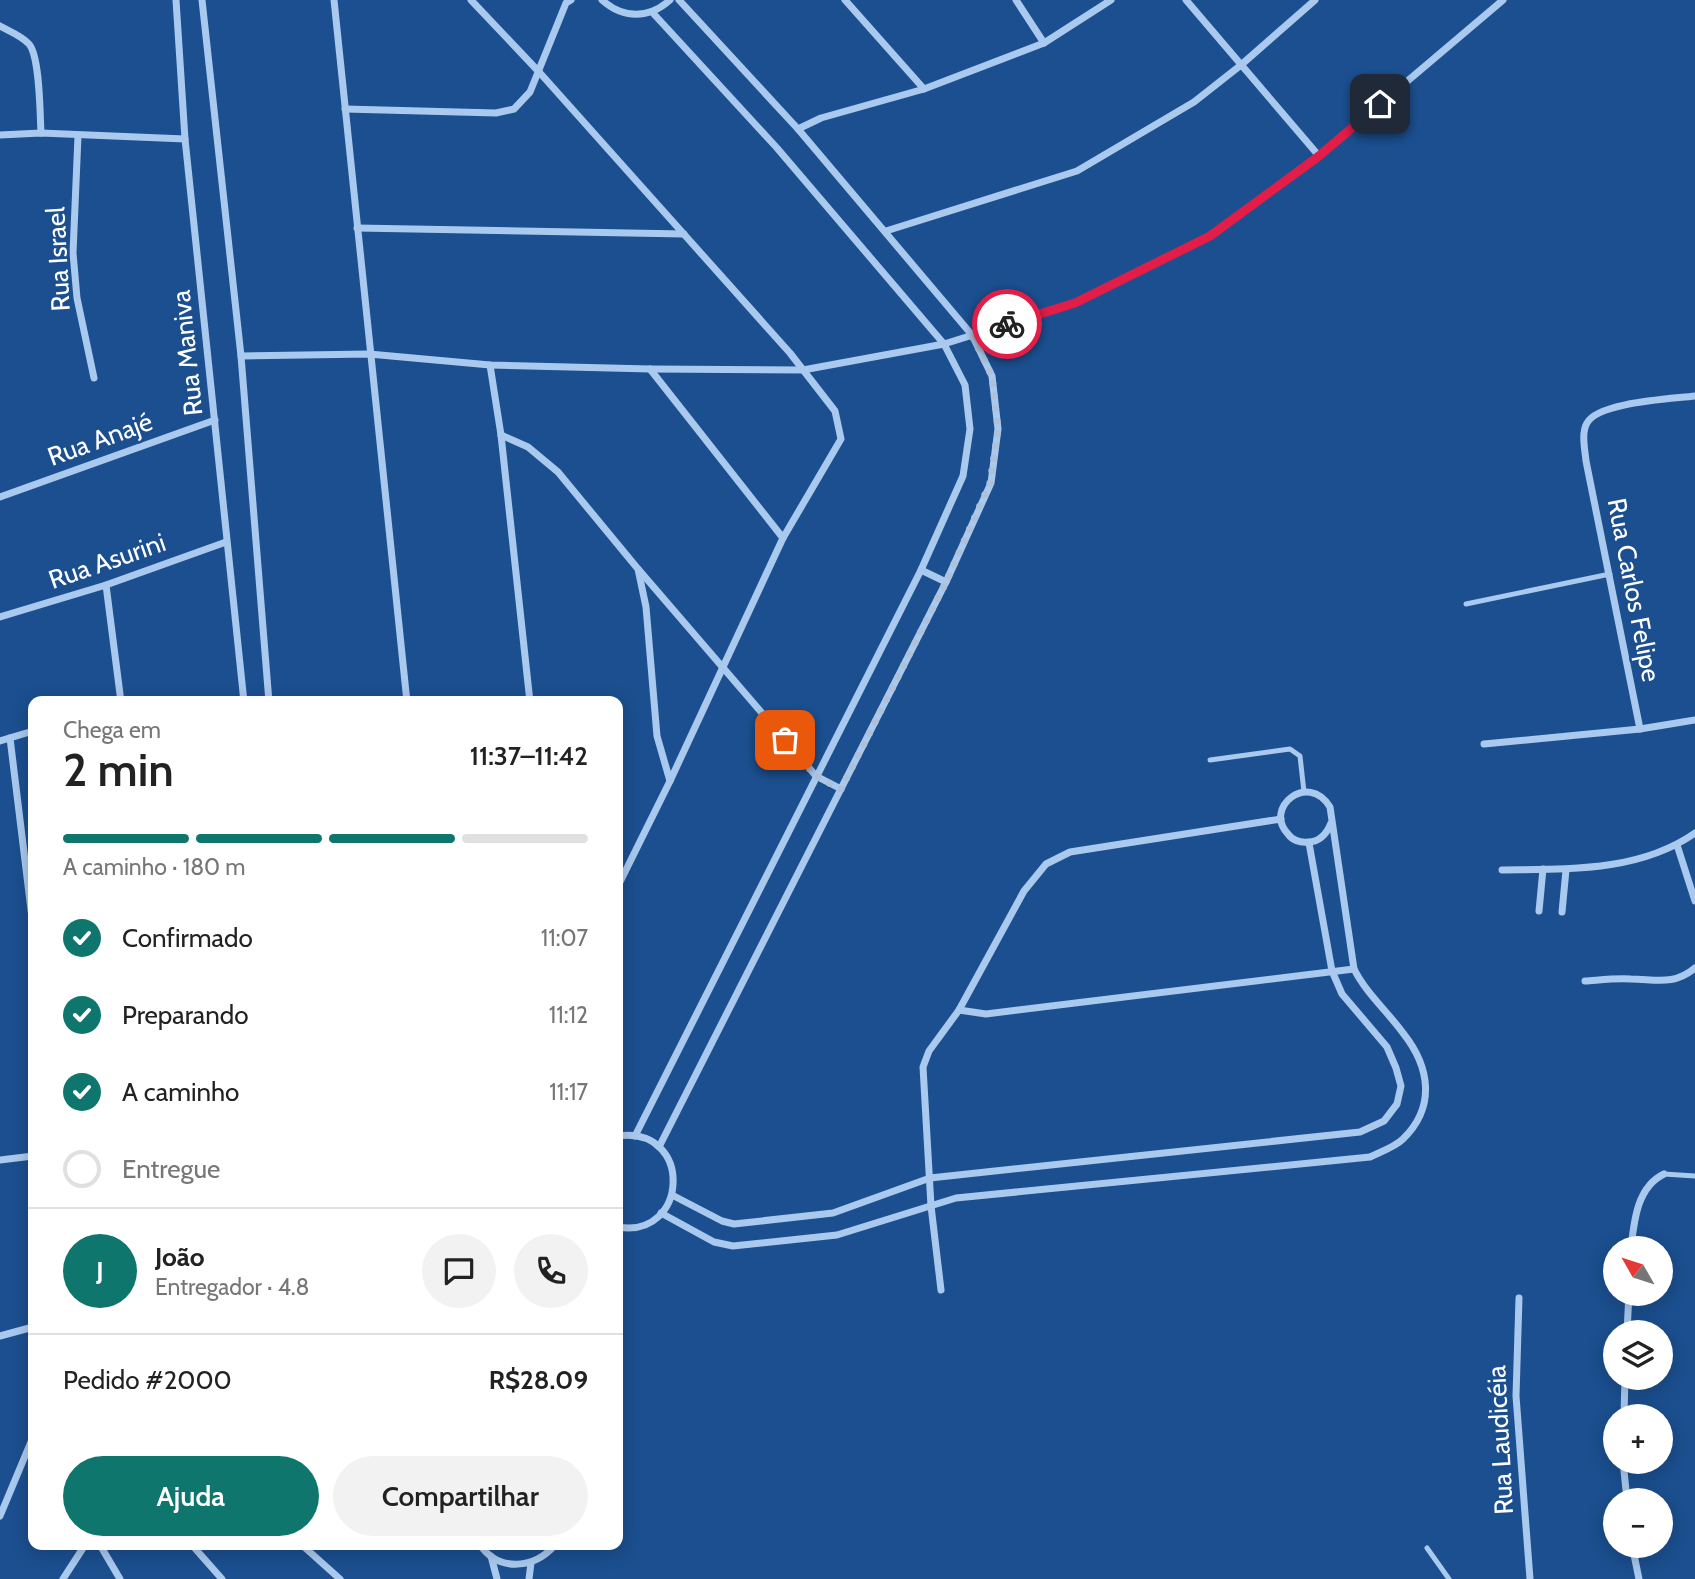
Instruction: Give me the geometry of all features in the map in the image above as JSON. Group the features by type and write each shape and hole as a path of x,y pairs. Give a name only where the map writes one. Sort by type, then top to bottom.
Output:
{"street":[{"name":"Rua Maniva","path":"176,0 185,139 243,696"},
{"path":"202,0 242,356 269,696"},
{"path":"334,0 406,696"},
{"path":"471,0 540,73 803,370 835,411 841,439 783,538 623,876"},
{"path":"345,109 496,113 514,109 530,92 540,73 566,3 571,0"},
{"path":"602,0 621,13 631,15 652,12 670,0"},
{"path":"659,1147 946,582 990,483 998,429 992,376 972,335 886,230 679,0"},
{"path":"845,0 924,89"},
{"path":"1016,0 1044,43"},
{"path":"798,130 821,118 924,89 1044,43 1111,0"},
{"path":"1186,0 1319,156"},
{"path":"886,230 1077,171 1194,102 1315,0"},
{"path":"242,356 369,354 490,365 803,370 944,344 1075,303 1210,236 1319,156 1503,0"},
{"path":"635,1136 921,570 964,476 970,429 965,385 944,344 777,148 652,12"},
{"path":"0,26 28,42 33,49 39,89 41,133"},
{"path":"0,135 41,133 185,139"},
{"name":"Rua Israel","path":"78,136 73,253 77,298 94,378"},
{"path":"357,228 684,234"},
{"path":"490,365 501,435 529,696"},
{"path":"650,369 783,538"},
{"name":"Rua Carlos Felipe","path":"1640,729 1611,574 1586,461 1584,435 1587,423 1595,414 1610,408 1695,396"},
{"name":"Rua Anajé","path":"0,497 215,420"},
{"path":"501,435 528,447 558,472 816,776 841,789"},
{"name":"Rua Asurini","path":"0,617 106,585 226,542"},
{"path":"638,569 646,607 656,736 670,781"},
{"path":"921,570 946,582"},
{"path":"106,585 120,696"},
{"path":"1484,744 1640,729 1695,720"},
{"path":"0,741 28,733"},
{"path":"10,738 28,885"},
{"path":"662,1213 714,1242 733,1246 837,1235 956,1198 1370,1157 1401,1141 1422,1117 1427,1089 1421,1063 1405,1035 1361,982 1354,969 1330,807 1320,795 1304,792 1296,794 1284,804 1281,819 1287,834 1301,842 1309,842 1323,836 1331,823"},
{"path":"941,1290 931,1206 923,1067 929,1051 959,1010 1024,891 1046,864 1070,852 1281,819"},
{"path":"1503,870 1566,870 1634,861 1677,845 1695,833"},
{"path":"672,1195 722,1222 734,1224 833,1213 930,1178 1360,1132 1384,1121 1397,1104 1401,1086 1387,1048 1342,994 1332,971 1309,842"},
{"path":"1677,845 1695,901"},
{"path":"1539,911 1544,869"},
{"path":"1562,912 1566,870"},
{"path":"1585,981 1632,978 1664,982 1678,979 1695,968"},
{"path":"959,1010 986,1014 1354,969"},
{"path":"623,1136 635,1136 659,1147 671,1164 673,1174 672,1195 662,1213 644,1225 623,1227"},
{"path":"0,1160 28,1157"},
{"path":"1634,1236 1637,1208 1650,1184 1664,1174"},
{"name":"Rua Laudicéia","path":"1519,1298 1516,1396 1530,1579"},
{"path":"0,1336 28,1328"},
{"path":"0,1516 28,1449"},
{"path":"63,1579 82,1550"},
{"path":"103,1550 120,1579"},
{"path":"196,1550 222,1579"},
{"path":"308,1550 340,1579"},
{"path":"485,1550 491,1556 510,1564 531,1563 551,1550"},
{"path":"491,1556 497,1579"},
{"path":"1635,1558 1639,1579"},
{"path":"529,1579 531,1563"}],"lane":[{"path":"1466,604 1611,574"},
{"path":"1210,760 1290,749 1300,757 1304,792"},
{"path":"1664,1174 1695,1176"},
{"path":"1427,1548 1449,1579"}],"way so far":[{"path":"785,740 816,776 841,789 946,582 990,483 998,429 992,376 972,335 1007,324"}],"route":[{"path":"1007,324 1075,303 1210,236 1319,156 1380,104"}]}
